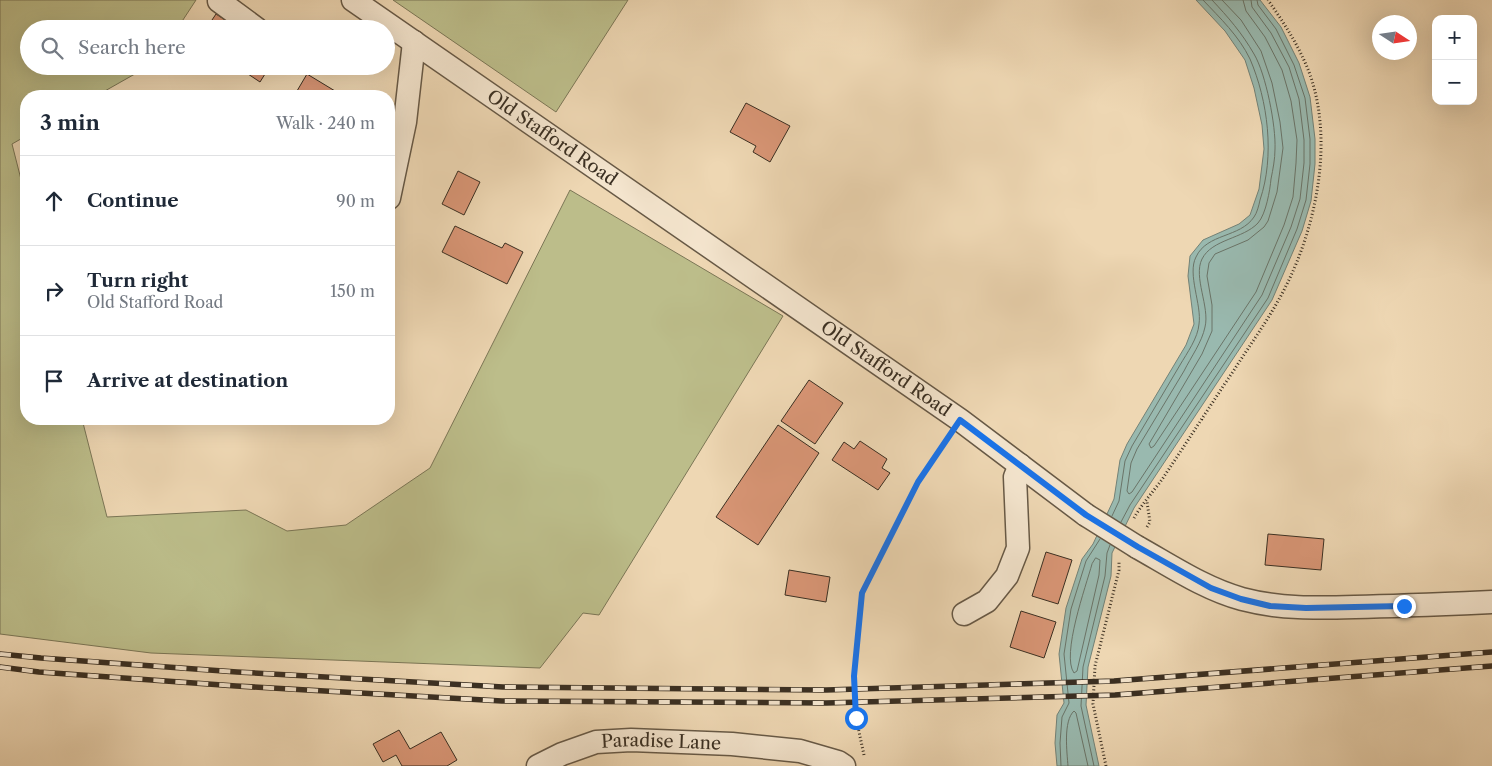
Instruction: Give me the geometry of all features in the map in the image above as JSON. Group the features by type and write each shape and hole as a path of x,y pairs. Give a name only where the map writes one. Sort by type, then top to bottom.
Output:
{"street":[{"path":"220,0 219,2 244,20"},
{"name":"Old Stafford Road","path":"353,0 382,20"},
{"name":"Old Stafford Road","path":"395,29 960,420 1086,515 1128,550 1211,588 1241,599 1270,606 1306,608 1492,602"},
{"path":"395,170 405,122 414,42"},
{"path":"964,614 987,602 1008,576 1018,548 1015,477 1020,465"},
{"name":"Paradise Lane","path":"538,766 562,754 596,742 632,740 732,744 800,752 838,762 844,766"}],"path":[{"path":"1134,519 1271,314 1287,285 1312,217 1319,185 1321,147 1318,106 1309,73 1291,34 1268,0"},
{"path":"864,756 856,718 854,676 862,593 918,482 960,420"},
{"path":"1106,766 1093,704 1094,666 1119,570 1128,550"}],"green space":[{"path":"0,0 196,0 183,20 20,20 20,75 133,75 107,90 20,90 20,139 12,144 20,175 20,425 84,425 107,517 246,510 287,531 346,525 430,468 570,190 783,316 599,615 583,613 540,668 151,653 0,634"},
{"path":"393,0 628,0 556,112"}],"water":[{"path":"1196,0 1260,0 1281,27 1299,63 1310,97 1315,139 1315,164 1311,201 1302,231 1272,300 1134,508 1112,553 1111,576 1088,667 1086,705 1099,766 1057,766 1055,743 1057,715 1064,703 1059,654 1066,608 1082,559 1093,544 1114,499 1120,460 1127,444 1186,345 1194,324 1188,276 1190,256 1203,240 1239,224 1250,215 1259,189 1264,149 1262,125 1254,88 1245,60 1225,31"}],"building":[{"path":"216,14 225,20 212,20"},
{"path":"250,75 264,75 260,82"},
{"path":"306,75 309,75 333,90 298,90"},
{"path":"746,103 790,126 770,162 753,152 756,146 730,132"},
{"path":"458,171 480,182 464,215 442,204"},
{"path":"455,226 502,248 505,243 523,252 507,284 442,252"},
{"path":"809,380 843,403 815,444 781,421"},
{"path":"778,425 819,453 758,545 716,517"},
{"path":"860,441 887,459 882,468 890,473 878,490 832,460 844,442 854,449"},
{"path":"1268,534 1324,539 1321,570 1265,565"},
{"path":"1046,552 1072,560 1058,604 1032,596"},
{"path":"789,570 830,577 826,602 785,595"},
{"path":"1021,611 1056,622 1044,658 1010,647"},
{"path":"399,730 410,749 441,732 457,760 447,766 402,766 396,755 383,762 373,744"}],"railway":[{"path":"0,654 237,672 503,687 826,690 1114,681 1492,652"},
{"path":"0,667 39,672 236,686 502,701 826,703 1115,695 1492,666"}],"route":[{"path":"856,718 854,676 862,593 918,482 960,420 1086,515 1211,588 1241,599 1270,606 1306,608 1404,606"}]}
